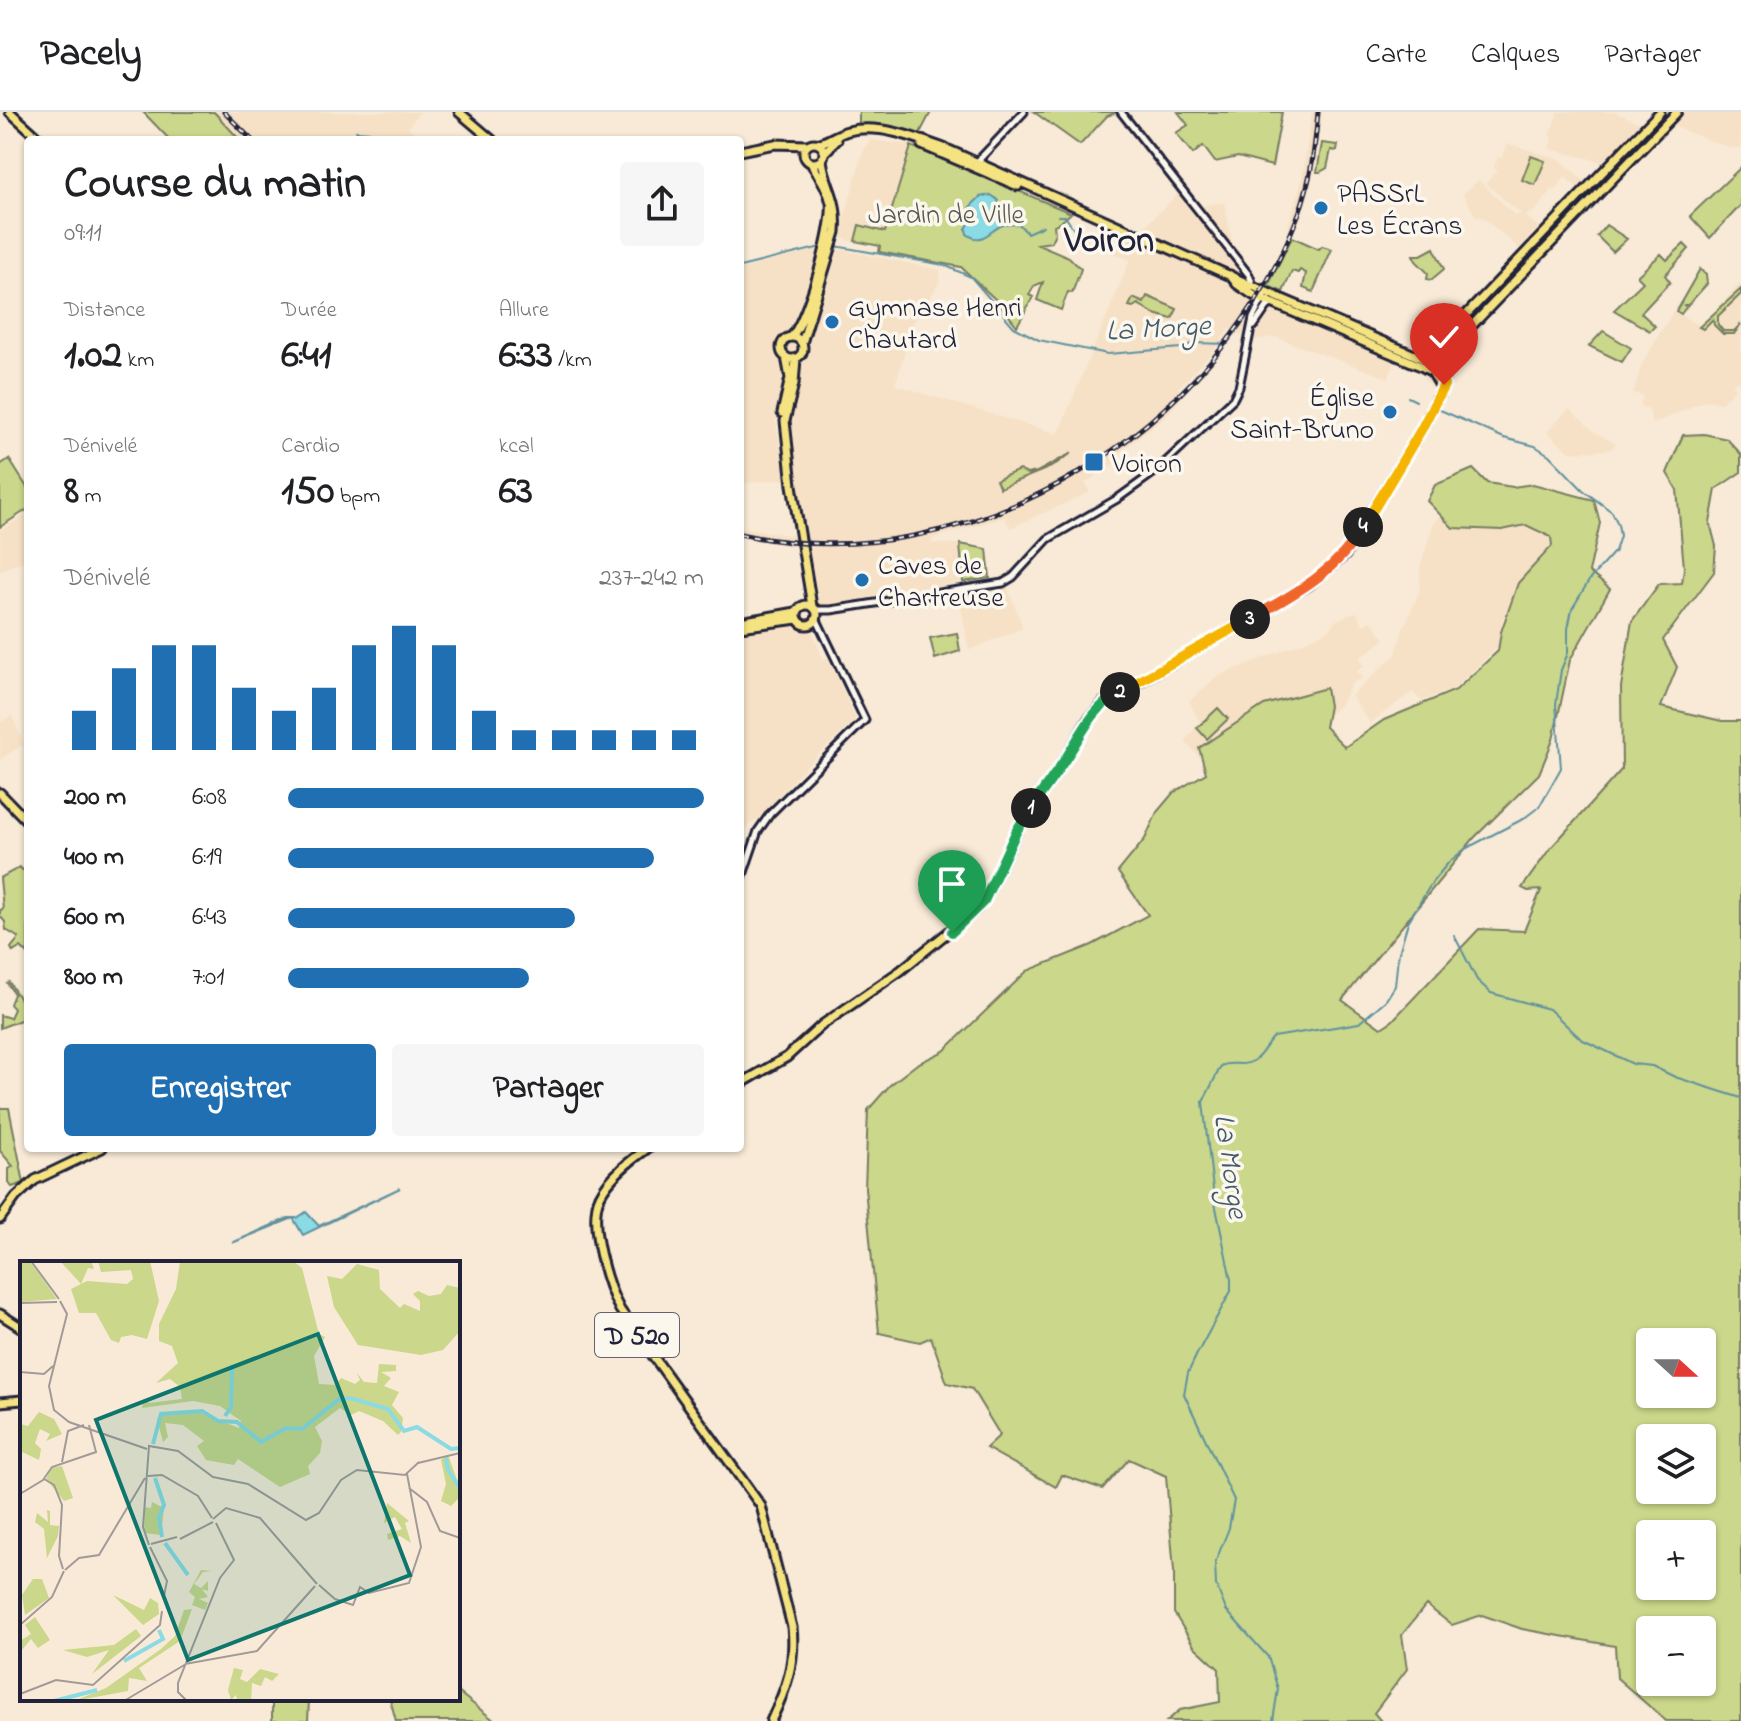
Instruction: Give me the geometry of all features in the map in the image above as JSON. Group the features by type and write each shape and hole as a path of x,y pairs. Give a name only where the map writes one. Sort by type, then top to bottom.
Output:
{"main road":[{"path":"10,112 37,136"},
{"path":"1421,362 1660,112"},
{"path":"1432,364 1677,112"},
{"path":"462,114 482,136"},
{"path":"462,114 487,136"},
{"path":"744,150 775,144 818,144 853,130 917,138 1073,209 1084,211 1254,285 1273,303 1325,326 1432,364 1442,372 1442,389 1433,407 1345,555 1309,585 1103,703 1088,720 1059,769 1021,823 989,891 977,909 952,932 822,1025 787,1057 744,1082"},
{"path":"811,163 843,136 875,135 920,144 975,164"},
{"path":"787,144 811,163 828,192 831,205 829,246 803,322 792,336 781,343 790,378 781,421 786,464 790,473"},
{"path":"797,616 804,625 813,613 790,473 785,421 794,384 796,358 802,352 837,216 818,144"},
{"path":"804,156 807,145"},
{"path":"1610,164 1619,172"},
{"path":"1230,275 1237,284 1359,331 1421,362"},
{"path":"1501,277 1500,285 1506,288"},
{"path":"1325,326 1339,327 1351,333 1359,331"},
{"path":"792,336 802,343"},
{"path":"1432,364 1443,339"},
{"path":"786,357 796,358"},
{"path":"744,624 813,613"},
{"path":"0,793 24,818"},
{"path":"0,1219 16,1197 35,1180 94,1152"},
{"name":"D 520","path":"644,1152 609,1183 597,1203 596,1225 604,1269 612,1297 620,1310 765,1512 794,1646 789,1681 771,1721"},
{"path":"0,1314 20,1327"}],"street":[{"path":"975,164 1024,112"},
{"path":"1121,112 1254,285 1249,288 1237,284"},
{"path":"744,872 758,831 770,814 865,720 813,613 1007,581 1048,539 1117,499 1156,471 1236,396 1253,318 1264,295"},
{"path":"1251,330 1273,303"}],"shaded area":[{"path":"214,112 420,112 408,127 418,136 236,136"},
{"path":"1312,112 1322,112 1315,169 1305,205 1294,229 1288,226 1302,181"},
{"path":"1558,112 1614,112 1642,124 1602,162 1549,149 1552,137 1549,136"},
{"path":"1685,112 1739,112 1741,148 1730,148 1675,127 1673,124"},
{"path":"871,140 910,145 884,232 859,225 854,242 839,237 864,148"},
{"path":"1508,144 1560,159 1585,182 1579,189 1565,177 1555,191 1553,189 1526,217 1540,228 1519,248 1483,218 1475,215 1463,194 1479,180 1515,216 1521,214 1486,184 1497,170 1494,168 1498,157 1502,158"},
{"path":"1183,189 1197,207 1224,202 1234,251 1259,284 1252,297 1390,357 1394,365 1388,378 1275,337 1251,340 1230,329 1178,388 1185,393 1165,417 1114,456 1118,462 1085,483 1090,492 1010,528 1005,517 934,538 931,543 960,544 963,582 819,606 795,472 789,415 833,251 843,250 941,270 939,283 914,322 895,385 1058,434 1130,260 1097,246 1105,227 1137,241 1142,229"},
{"path":"821,248 776,422 785,479 744,484 744,268"},
{"path":"1741,283 1741,384 1737,380 1732,385 1735,389 1721,403 1707,400 1652,424 1649,409 1640,406 1643,396 1633,393 1642,364 1673,311 1700,326"},
{"path":"1569,409 1595,432 1616,444 1610,450 1570,452 1547,432"},
{"path":"1462,506 1555,534 1553,547 1535,563 1502,620 1505,640 1455,688 1422,701 1412,692 1370,723 1351,696 1396,654 1420,590 1420,567 1434,522 1446,512"},
{"path":"24,516 24,561 0,570 0,531"},
{"path":"744,528 794,536 796,546 744,538"},
{"path":"1007,585 1023,628 969,650 958,592"},
{"path":"1356,612 1363,625 1371,621 1385,639 1360,658 1364,666 1357,671 1363,678 1352,683 1340,706 1324,717 1272,727 1203,762 1185,741 1200,722 1189,702 1216,677 1313,638 1329,630 1335,621"},
{"path":"796,622 800,627 811,628 823,659 828,658 856,719 802,770 757,820 744,828 744,633 763,626"},
{"path":"12,716 24,744 0,759 0,722"}],"green space":[{"path":"143,112 214,112 236,136 166,136"},
{"path":"859,112 931,112 918,137 859,127"},
{"path":"1034,112 1115,113 1107,116 1080,145"},
{"path":"1178,112 1282,112 1272,166 1238,157 1215,162 1203,146 1193,154 1176,133 1188,125"},
{"path":"1322,143 1338,145 1337,151 1331,150 1327,168 1317,172"},
{"name":"Jardin de Ville","path":"911,146 1071,213 1054,225 1051,242 1038,244 1069,257 1081,269 1072,293 1068,292 1061,310 1037,300 1043,282 1034,286 1029,295 1033,297 1017,326 997,301 961,267 879,252 880,246 855,241 859,225 885,232"},
{"path":"1531,156 1545,161 1535,185 1522,180"},
{"path":"1741,167 1741,205 1710,238 1690,216"},
{"path":"1606,225 1627,239 1613,252 1597,236"},
{"path":"1292,237 1319,249 1322,246 1332,249 1313,292 1303,288 1306,273 1300,270 1298,273 1292,271 1283,292 1268,286"},
{"path":"1684,244 1689,249 1665,275 1670,282 1641,313 1655,326 1650,331 1614,310 1643,282 1637,276 1661,254 1667,260"},
{"path":"1434,248 1444,269 1431,280 1427,279 1428,273 1413,255 1421,255"},
{"path":"1700,269 1706,275 1707,284 1688,305 1683,305 1687,306 1681,314 1676,311"},
{"path":"1741,289 1741,294 1718,316 1718,325 1723,331 1734,331 1741,324 1734,334 1723,334 1714,325 1713,319 1703,329 1699,327"},
{"path":"1147,296 1177,309 1172,319 1154,314 1138,304 1129,306 1133,298 1144,303"},
{"path":"1603,331 1631,348 1622,362 1589,346"},
{"path":"1704,434 1727,439 1741,454 1741,472 1716,489 1710,523 1716,546 1714,572 1663,640 1677,667 1661,707 1722,721 1741,721 1741,1721 1666,1721 1638,1696 1716,1696 1716,1616 1636,1616 1636,1695 1617,1678 1615,1646 1522,1629 1482,1615 1452,1625 1426,1605 1402,1635 1407,1669 1374,1713 1381,1721 1167,1721 1180,1710 1220,1702 1219,1669 1194,1646 1174,1613 1174,1571 1166,1476 1129,1459 1103,1489 1062,1475 1056,1487 986,1448 1000,1435 972,1389 947,1383 931,1337 920,1342 879,1333 865,1188 868,1110 890,1085 917,1064 944,1051 1027,971 1092,945 1148,915 1118,872 1145,839 1157,812 1173,793 1206,773 1199,748 1264,705 1326,688 1329,706 1325,727 1345,747 1384,720 1456,690 1498,651 1501,632 1518,583 1552,546 1551,537 1526,525 1502,530 1453,528 1427,501 1435,485 1473,469 1487,483 1513,487 1533,484 1594,500 1600,523 1589,572 1610,589 1570,660 1553,740 1539,774 1474,838 1342,1000 1381,1028 1392,1021 1479,929 1524,931 1541,890 1522,888 1549,850 1622,769 1621,687 1632,621 1659,584 1682,583 1684,568 1677,490 1667,473 1683,435"},
{"path":"1072,453 1051,467 1000,488 996,480 1019,470 1027,474 1037,472"},
{"path":"9,459 24,483 24,512 0,527 0,465"},
{"path":"960,544 987,549 990,578 963,582"},
{"path":"957,633 960,651 935,659 930,638"},
{"path":"1218,708 1228,719 1207,739 1197,728"},
{"path":"20,867 24,869 24,950 21,947 13,952 11,948 19,938 6,930 0,916 3,909 0,878"},
{"path":"7,983 24,1006 24,1019 0,1028 0,1015 10,1018 14,1009 10,1004 14,994"},
{"path":"0,1108 9,1108 24,1183 12,1187 9,1169 13,1166 0,1151"},
{"path":"460,1694 495,1721 396,1721 391,1701 460,1701"},
{"path":"272,1701 309,1701 308,1721 272,1721"}],"water":[{"path":"991,195 1006,214 999,219 1003,225 982,238 967,234 971,220 969,208 980,197"},
{"path":"400,1188 303,1235 293,1218 306,1212 319,1226"},
{"path":"288,1218 293,1218 232,1243"}],"waterway":[{"name":"La Morge","path":"356,131 370,132"},
{"path":"1058,216 1065,216 1073,228"},
{"path":"1003,225 1019,224 1027,233 1043,226"},
{"name":"La Morge","path":"835,246 944,265 971,277 1014,327 1039,340 1108,354 1181,348 1195,343 1228,344"},
{"name":"La Morge","path":"744,266 821,247"},
{"name":"La Morge","path":"1408,397 1416,401"},
{"name":"La Morge","path":"1273,1721 1278,1689 1268,1657 1226,1610 1216,1585 1215,1563 1229,1528 1234,1500 1184,1394 1188,1373 1231,1291 1214,1198 1203,1102 1221,1066 1253,1061 1274,1037 1359,1023 1386,1000 1395,986 1398,956 1408,922 1433,881 1465,849 1523,819 1539,807 1561,768 1556,704 1561,670 1568,653 1572,609 1590,579 1615,551 1620,536 1612,512 1583,490 1549,455 1535,446 1504,438 1438,409"},
{"path":"1454,935 1477,980 1491,993 1549,1009 1581,1039 1633,1064 1652,1066 1675,1077 1741,1098"}],"railway":[{"path":"224,112 248,136"},
{"path":"744,534 827,544 914,536 997,512 1076,474 1148,423 1210,362 1261,291 1303,201 1312,163 1318,112"}],"place":[{"name":"PASSrL Les Écrans","path":"1321,208"},
{"name":"Gymnase Henri Chautard","path":"832,322"},
{"name":"Église Saint-Bruno","path":"1390,412"},
{"name":"Voiron","path":"1094,462"},
{"name":"Caves de Chartreuse","path":"862,580"}],"district":[{"name":"Voiron","path":"1109,238"}],"route":[{"path":"952,932 984,901 1021,823 1093,714 1118,693 1309,585 1345,555 1412,445 1444,385"}]}
